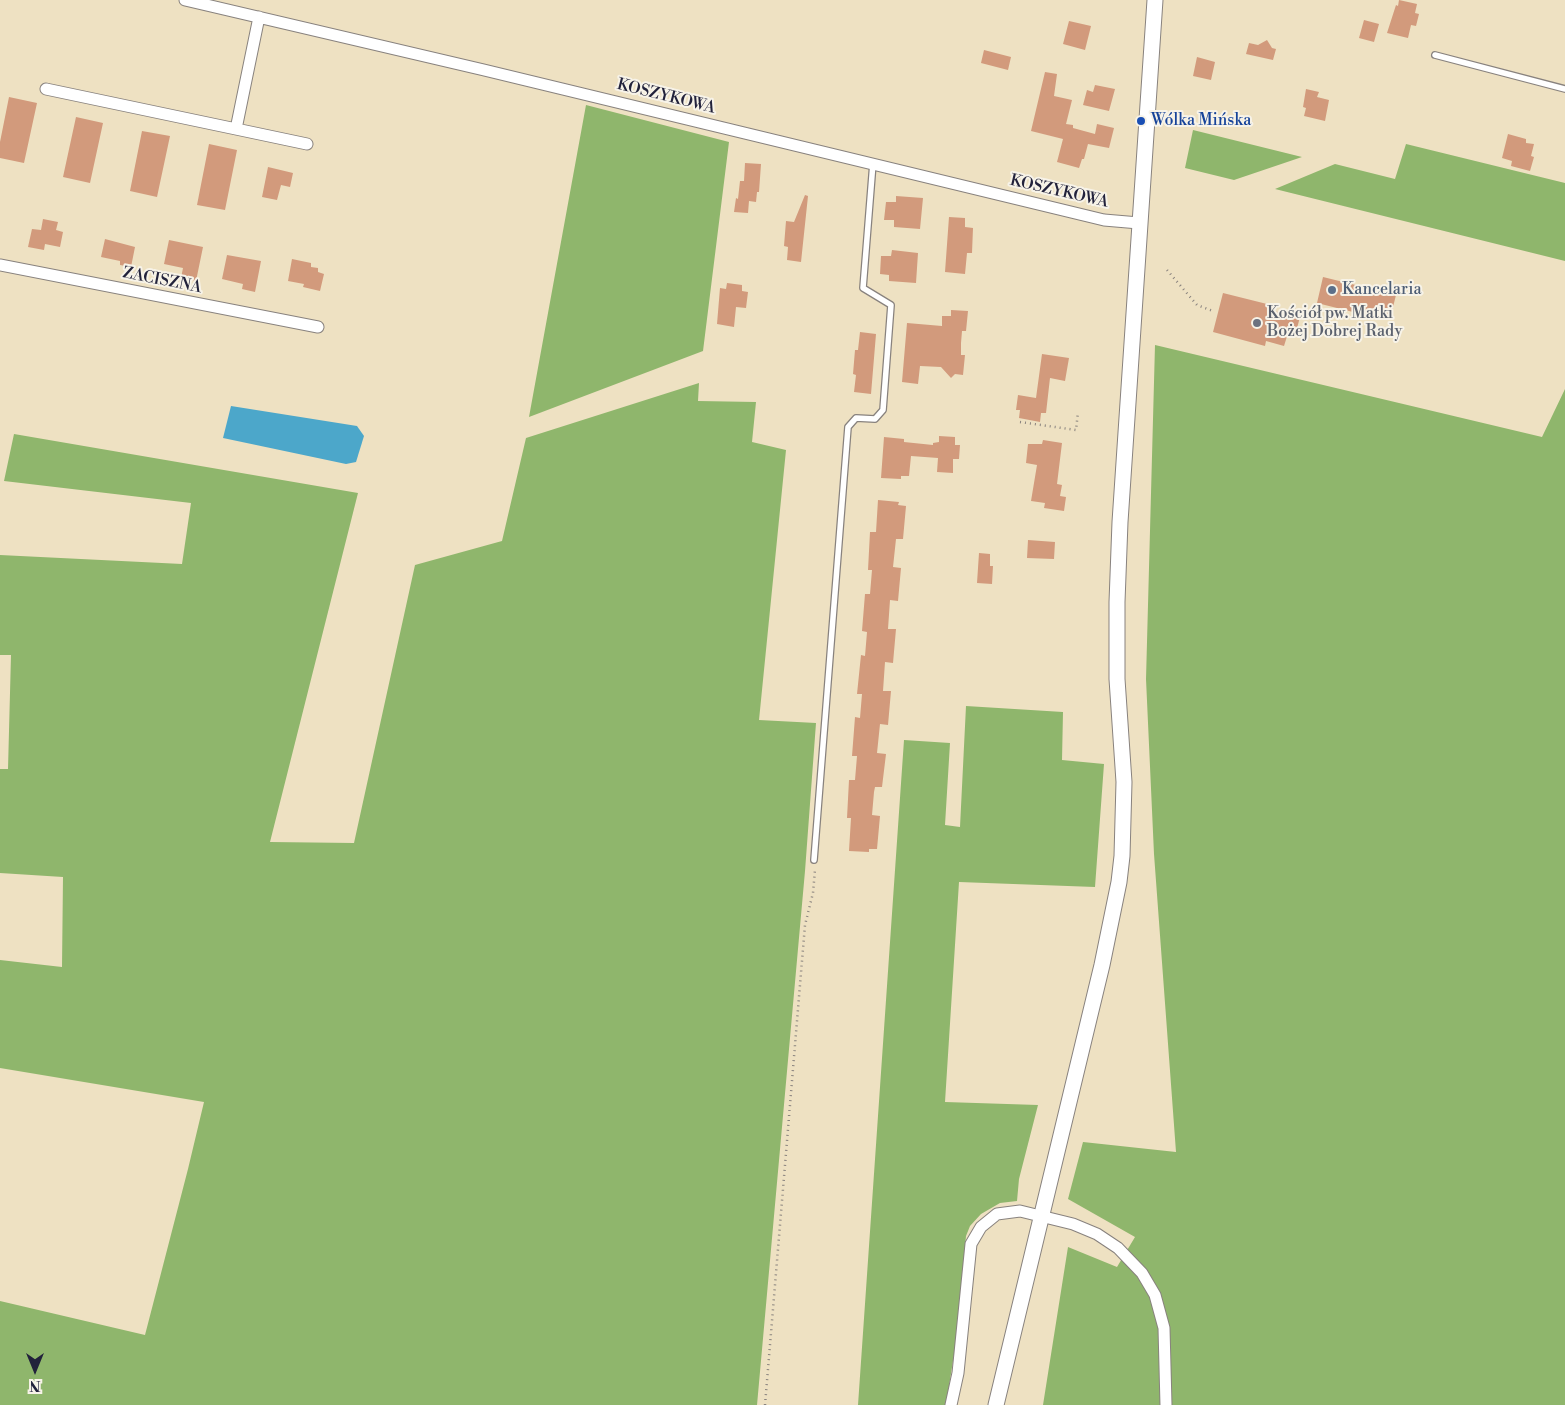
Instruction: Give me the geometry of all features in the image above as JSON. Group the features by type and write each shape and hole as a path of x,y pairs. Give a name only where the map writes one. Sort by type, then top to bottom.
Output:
{"street":[{"name":"KOSZYKOWA","path":"185,0 873,163 1104,220 1139,223"},
{"path":"996,1405 1110,930 1122,856 1124,782 1117,679 1120,522 1155,0"},
{"path":"236,129 260,17"},
{"path":"46,89 307,144"},
{"name":"ZACISZNA","path":"0,264 318,327"},
{"path":"951,1405 958,1374 971,1244 982,1226 997,1214 1020,1211 1073,1224 1096,1234 1118,1248 1142,1273 1155,1295 1164,1328 1166,1405"}],"lane":[{"path":"1435,55 1565,89"},
{"path":"814,860 848,427 856,418 875,419 883,410 891,305 863,288 873,163"}],"path":[{"path":"1167,270 1197,306 1213,311"},
{"path":"1020,422 1076,430 1078,412"},
{"path":"765,1405 803,947 805,925 814,893 814,860"}],"green space":[{"path":"586,105 729,142 703,351 529,417"},
{"path":"1193,130 1302,157 1234,180 1185,168"},
{"path":"1406,144 1565,183 1565,261 1275,189 1335,164 1395,179"},
{"path":"1155,345 1542,437 1565,389 1565,1405 1043,1405 1068,1247 1117,1267 1135,1237 1068,1199 1083,1142 1176,1152 1154,854 1146,679"},
{"path":"699,383 698,401 756,402 752,442 786,450 759,720 816,723 805,871 757,1405 0,1405 0,1301 145,1335 204,1102 0,1068 0,960 62,967 63,877 0,873 0,769 8,769 11,655 0,655 0,555 182,564 191,503 4,481 14,434 358,493 270,842 354,843 415,565 502,541 526,438"},
{"path":"966,706 1063,712 1062,760 1104,764 1095,887 959,882 945,1102 1038,1105 1019,1179 1017,1201 1000,1203 981,1214 970,1226 966,1236 956,1342 946,1405 858,1405 904,740 950,743 945,825 960,827"}],"water":[{"path":"231,406 357,426 364,436 356,462 346,464 223,438"}],"building":[{"path":"1399,0 1417,4 1415,13 1419,14 1416,26 1411,25 1408,38 1387,33"},
{"path":"1364,20 1379,24 1374,42 1359,38"},
{"path":"1069,21 1091,26 1085,50 1063,44"},
{"path":"1267,40 1272,48 1276,49 1273,60 1246,54 1249,43 1258,45"},
{"path":"984,50 1011,57 1008,70 981,63"},
{"path":"1197,57 1215,62 1211,80 1193,76"},
{"path":"1045,72 1057,74 1054,96 1072,100 1066,124 1095,134 1097,124 1114,128 1109,148 1088,144 1084,159 1082,159 1079,168 1057,162 1063,139 1031,131"},
{"path":"1095,85 1115,89 1109,111 1083,105 1087,90 1093,92"},
{"path":"1306,89 1319,92 1317,97 1329,100 1325,121 1304,116 1306,108 1303,107"},
{"path":"9,97 37,103 24,163 0,158 0,142"},
{"path":"76,117 103,123 90,183 63,177"},
{"path":"142,131 170,136 157,197 130,191"},
{"path":"1508,134 1526,139 1526,143 1534,144 1531,156 1534,157 1530,171 1511,166 1512,161 1502,158"},
{"path":"209,144 237,150 225,210 197,205"},
{"path":"745,163 761,164 759,192 757,192 756,202 749,201 748,213 734,212 740,181 744,181"},
{"path":"268,167 293,173 290,187 281,185 277,200 262,197"},
{"path":"805,195 808,196 801,262 787,260 788,247 784,246 786,221 794,222"},
{"path":"896,196 923,198 920,229 894,227 894,220 884,220 886,202 896,202"},
{"path":"949,217 965,218 965,227 973,228 972,253 967,253 965,274 945,272"},
{"path":"43,219 58,222 56,230 63,232 60,247 45,244 44,250 28,247 32,229 41,230"},
{"path":"105,239 135,247 131,267 120,265 120,261 101,257"},
{"path":"169,240 203,247 196,281 181,278 183,268 164,264"},
{"path":"892,250 918,253 916,283 889,281 889,275 880,274 881,256 891,256"},
{"path":"227,255 261,261 255,292 242,289 243,284 222,279"},
{"path":"292,259 311,263 311,267 318,268 318,272 324,274 320,291 303,287 304,284 288,281"},
{"path":"1323,277 1396,295 1391,315 1379,312 1377,318 1317,303"},
{"path":"727,283 742,285 742,291 748,292 746,308 736,307 734,327 717,324 720,288 726,289"},
{"name":"Kościół pw. Matki Bożej Dobrej Rady","path":"1223,293 1275,306 1274,311 1300,317 1296,332 1289,330 1284,346 1266,341 1265,346 1213,332"},
{"path":"951,310 968,311 966,331 962,331 961,343 961,355 965,355 963,375 955,374 951,378 941,367 920,366 918,384 902,382 907,323 942,326 942,316 951,316"},
{"path":"860,332 876,334 871,394 854,392 856,375 853,374 855,350 858,350"},
{"path":"1042,354 1069,358 1065,381 1050,378 1046,413 1041,413 1040,422 1019,418 1020,410 1016,410 1018,395 1036,398"},
{"path":"939,436 955,437 955,445 960,445 959,459 953,459 953,473 937,472 938,458 911,456 909,476 901,476 901,479 881,478 884,437 904,439 904,442 933,445 933,443 939,442"},
{"path":"1043,440 1062,443 1057,484 1062,485 1060,496 1066,497 1064,511 1044,508 1045,503 1031,501 1037,465 1026,463 1028,444 1042,444"},
{"path":"878,500 899,502 898,505 906,506 903,539 896,539 893,567 901,568 898,601 890,600 888,629 896,629 893,663 885,662 883,691 891,691 888,725 880,724 877,753 886,754 882,787 875,787 874,792 872,815 880,816 877,849 869,849 869,852 849,851 851,818 847,818 849,780 855,780 857,756 852,756 855,717 860,718 862,694 857,694 861,655 865,656 867,632 862,631 865,594 870,594 872,570 868,570 870,532 876,532"},
{"path":"1028,540 1055,542 1054,559 1027,558"},
{"path":"979,553 990,554 990,566 993,566 992,584 977,583"}],"place":[{"name":"Wólka Mińska","path":"1141,121"},
{"name":"Kancelaria","path":"1332,290"},
{"name":"Kościół pw. Matki Bożej Dobrej Rady","path":"1257,323"}]}
